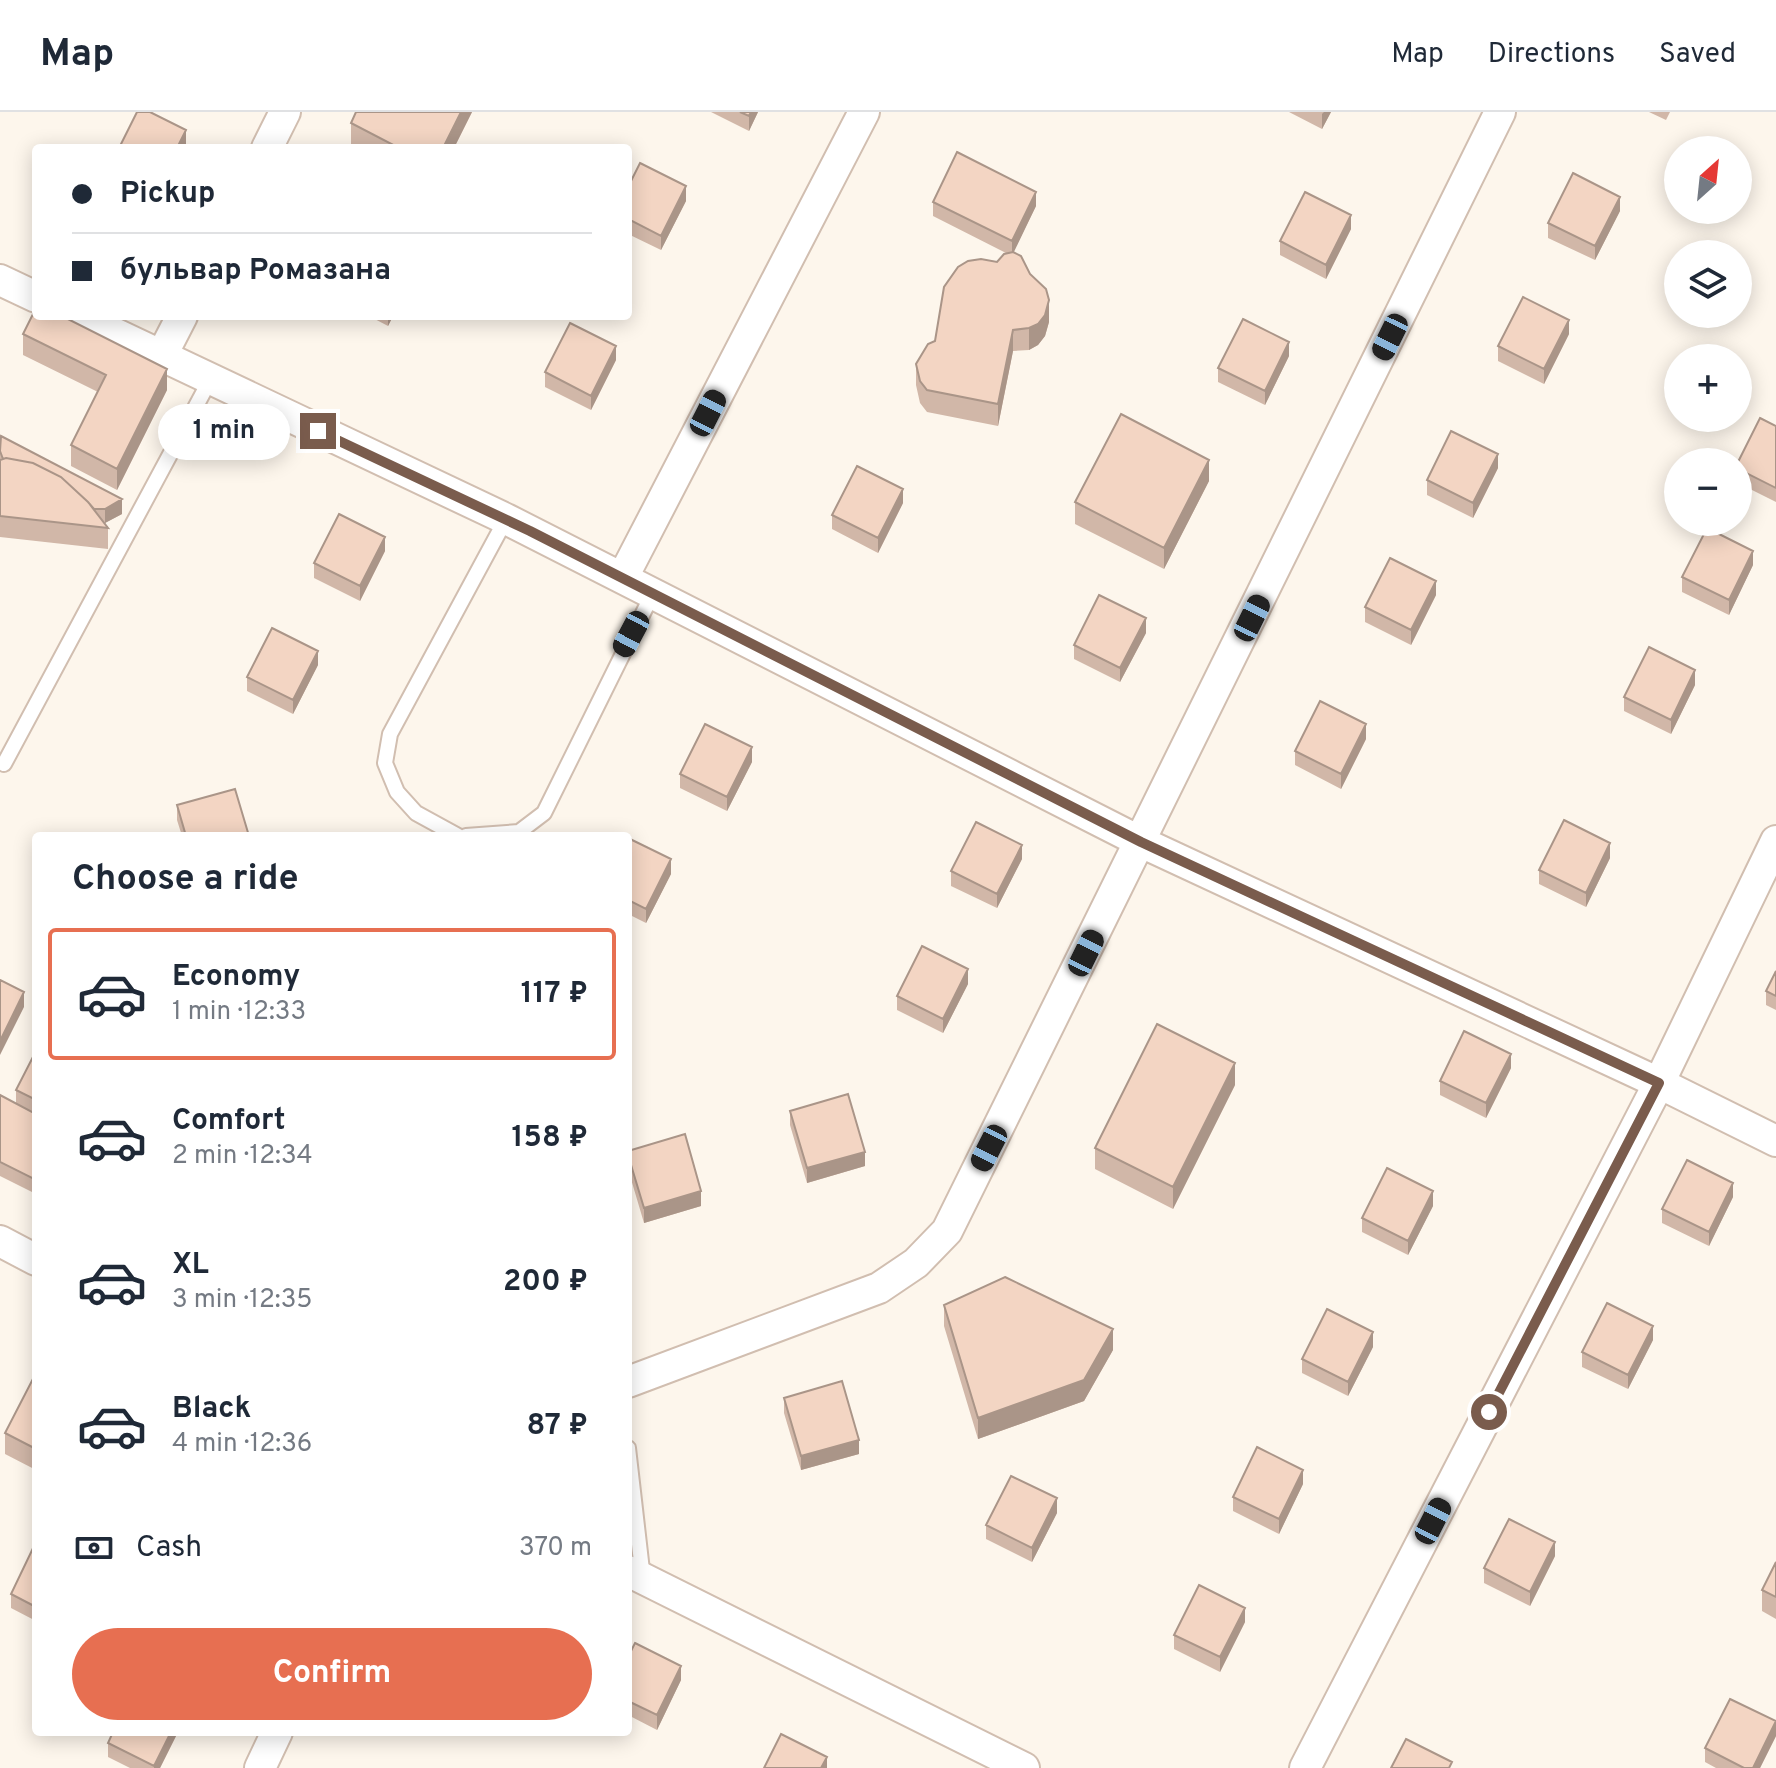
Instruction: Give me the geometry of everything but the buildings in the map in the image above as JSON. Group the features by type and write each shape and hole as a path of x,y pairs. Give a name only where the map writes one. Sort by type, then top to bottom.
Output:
{"street":[{"path":"269,144 285,112"},
{"path":"623,577 864,112"},
{"path":"632,1381 879,1288 916,1263 947,1231 1500,112"},
{"path":"0,280 32,295"},
{"path":"87,320 506,519 1141,842 1659,1083 1776,1141"},
{"path":"162,355 180,320"},
{"path":"1305,1768 1659,1083 1776,841"},
{"path":"0,1241 32,1258"},
{"path":"635,1575 1024,1768"},
{"path":"260,1768 275,1736"}],"lane":[{"path":"4,764 210,380"},
{"path":"451,832 416,813 397,792 385,763 390,734 506,519"},
{"path":"519,832 544,813 652,595"},
{"path":"632,1521 635,1575"}],"route":[{"path":"318,431 623,577 652,595 1141,842 1659,1083 1489,1412"}]}
